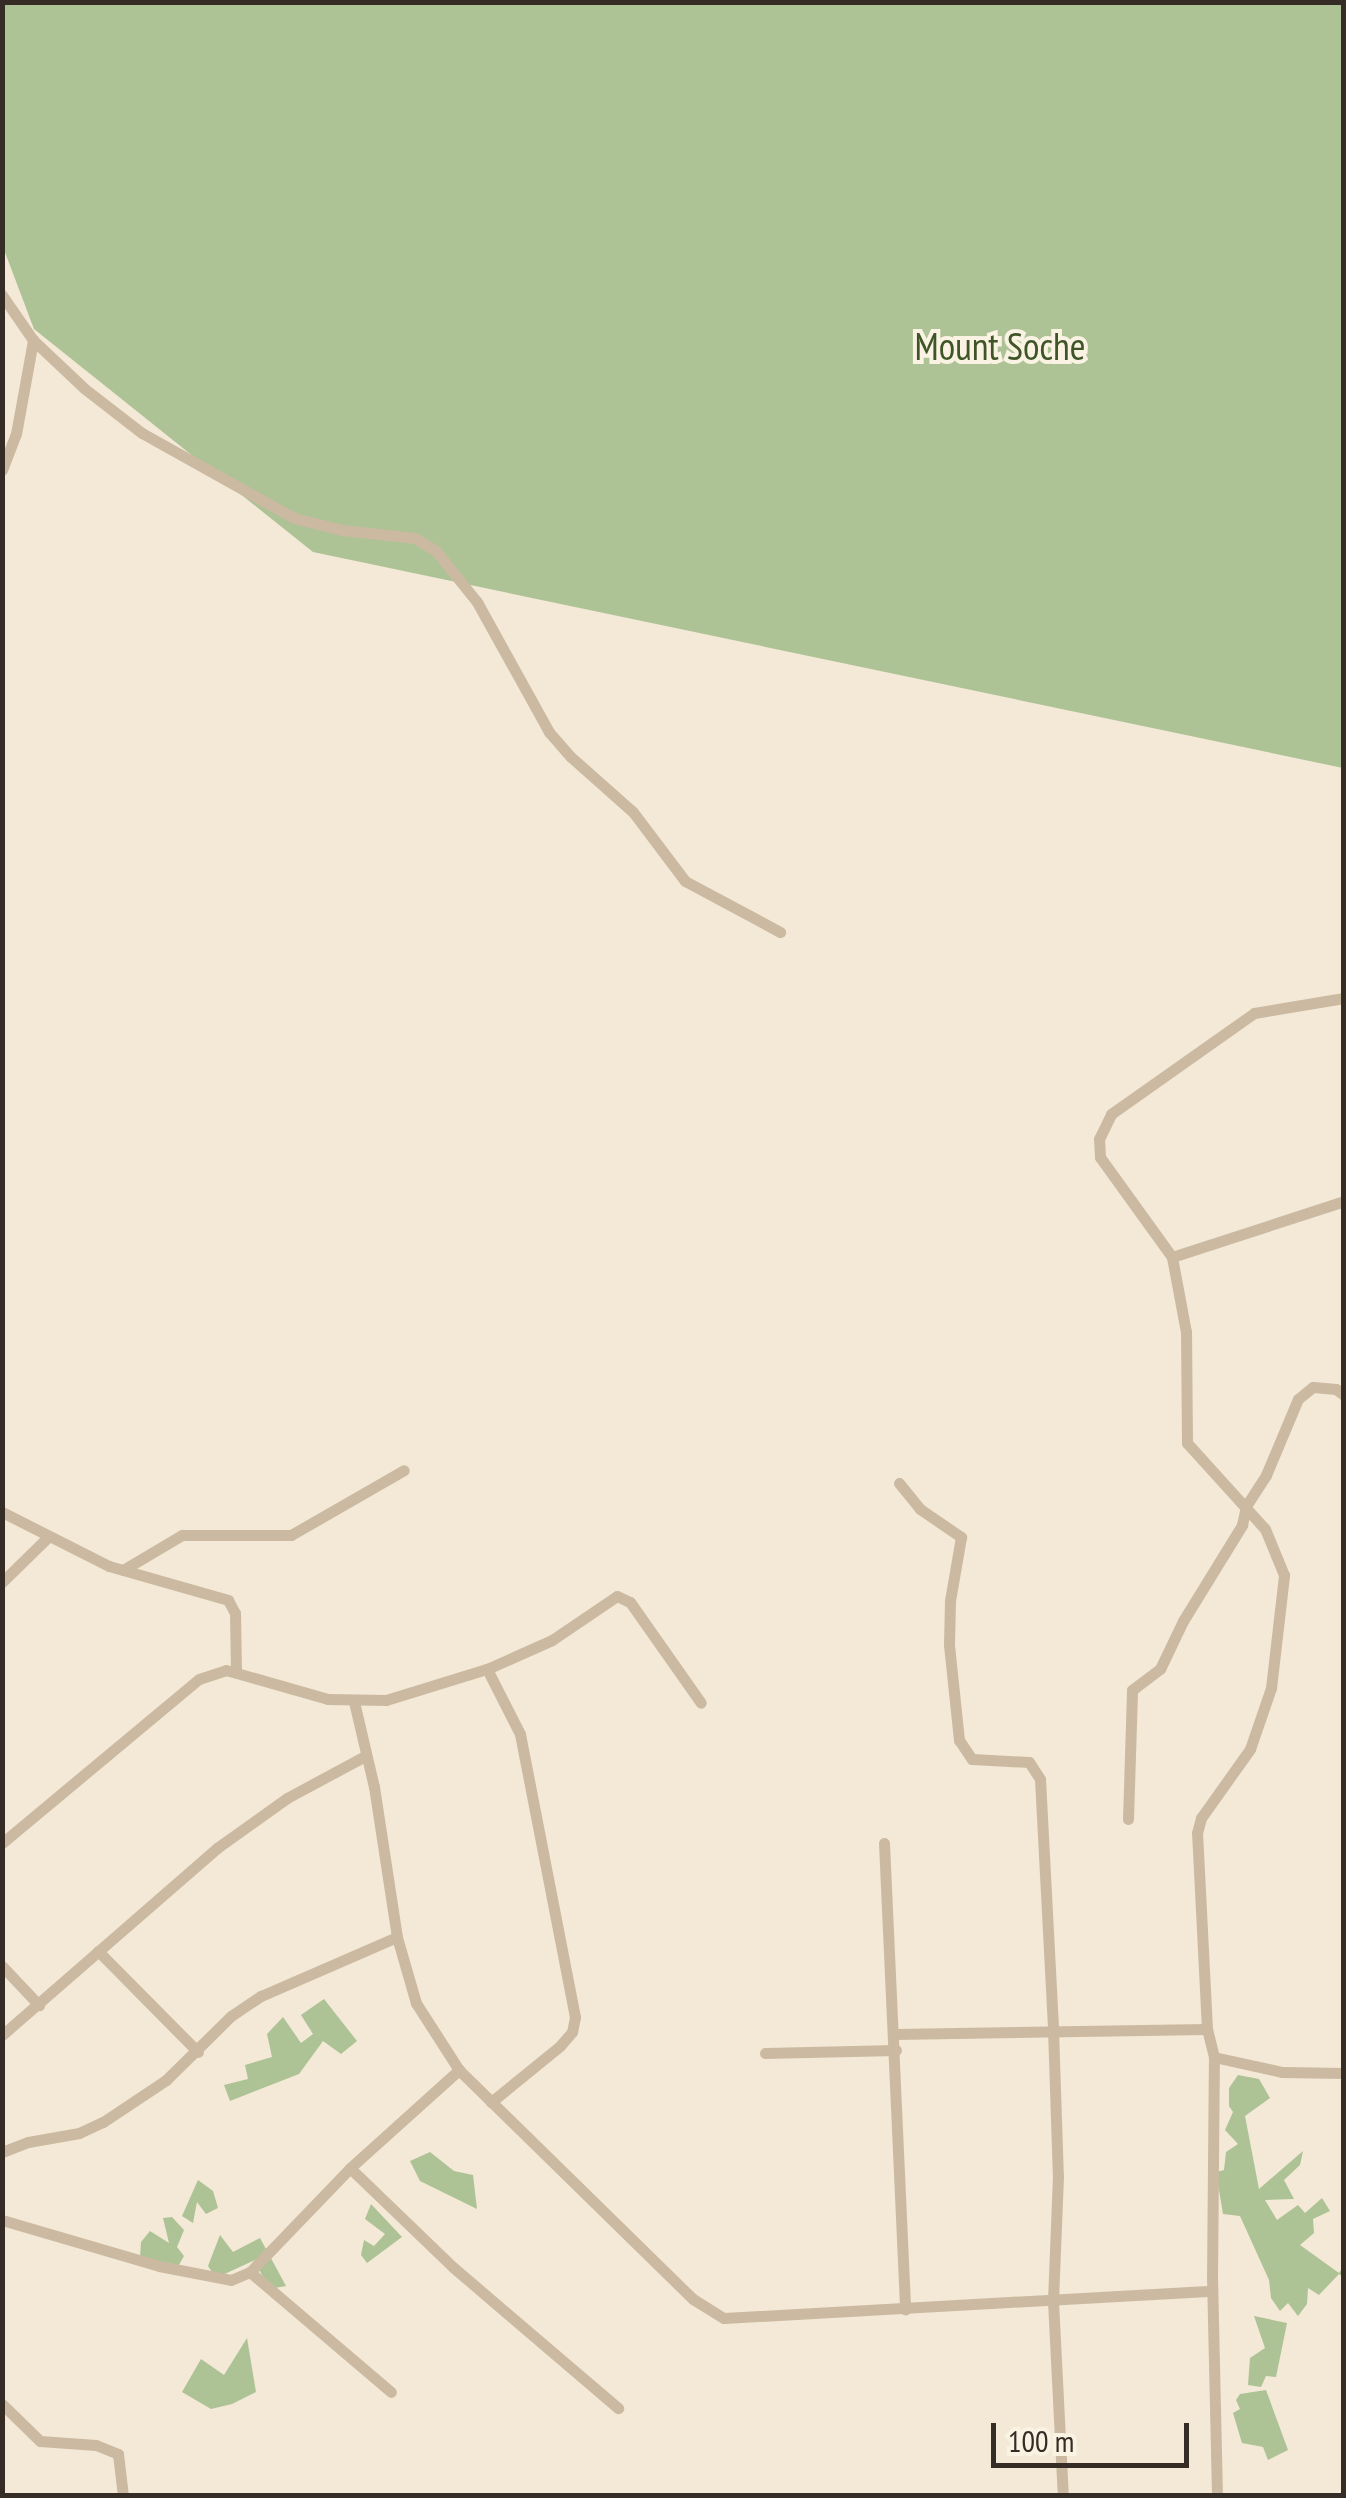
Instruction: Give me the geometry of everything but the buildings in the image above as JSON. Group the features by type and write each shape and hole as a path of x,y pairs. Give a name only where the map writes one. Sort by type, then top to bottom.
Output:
{"street":[{"path":"2,295 33,340 115,414 253,497 322,527 415,538 436,551 477,602 560,744 634,812 685,881 780,932"},
{"path":"2,470 16,434 33,340"},
{"path":"1217,2496 1212,2291 1214,2057 1207,2028 1198,1825 1250,1749 1272,1688 1284,1575 1278,1552 1246,1506 1187,1443 1186,1332 1172,1257 1100,1157 1102,1126 1111,1114 1254,1013 1344,998"},
{"path":"1172,1257 1344,1201"},
{"path":"1128,1820 1132,1690 1160,1669 1183,1621 1242,1525 1246,1506 1266,1476 1298,1398 1314,1387 1344,1395"},
{"path":"124,1570 182,1534 291,1535 404,1470"},
{"path":"900,1483 929,1516 961,1537 950,1601 949,1645 959,1740 972,1758 1029,1762 1038,1770 1053,2029 1058,2176 1053,2301 1064,2496"},
{"path":"2,1512 124,1570 232,1604 236,1670"},
{"path":"2,1582 48,1537"},
{"path":"2,1842 199,1679 236,1670 300,1693 354,1702 416,1692 488,1668 552,1640 618,1596 630,1602 701,1703"},
{"path":"488,1668 520,1734 575,2017 572,2032 560,2046 490,2102"},
{"path":"354,1702 398,1937 416,2003 459,2070 693,2300 724,2318 1212,2291"},
{"path":"2,2036 217,1848 287,1798 365,1756"},
{"path":"884,1843 906,2310"},
{"path":"2,2152 28,2142 79,2133 103,2122 136,2103 198,2052 232,2016 260,1996 398,1937"},
{"path":"98,1951 198,2052"},
{"path":"2,1966 39,2005"},
{"path":"896,2034 1207,2028"},
{"path":"765,2053 896,2050"},
{"path":"1214,2057 1282,2072 1344,2073"},
{"path":"2,2220 218,2281 250,2272 350,2168 459,2070"},
{"path":"350,2168 469,2282 618,2408"},
{"path":"250,2272 391,2392"},
{"path":"2,2404 40,2441 96,2445 118,2454 123,2496"}],"green space":[{"name":"Mount Soche","path":"3,3 1343,3 1343,768 313,552 34,329 3,247"},
{"path":"324,1999 357,2041 341,2054 323,2041 299,2074 230,2101 224,2085 248,2079 245,2065 272,2057 267,2034 283,2017 301,2043 313,2034 301,2015"},
{"path":"1238,2075 1259,2079 1270,2098 1245,2116 1259,2189 1303,2151 1300,2165 1284,2180 1294,2199 1265,2200 1277,2220 1298,2205 1305,2213 1322,2198 1330,2211 1313,2219 1314,2233 1300,2245 1339,2273 1343,2267 1343,2277 1339,2274 1319,2295 1308,2288 1307,2304 1298,2316 1288,2303 1280,2311 1271,2298 1269,2280 1240,2216 1223,2214 1216,2172 1224,2170 1226,2152 1238,2144 1225,2130 1233,2112 1229,2088"},
{"path":"430,2152 454,2171 473,2175 477,2209 420,2181 410,2161"},
{"path":"198,2180 213,2191 218,2208 206,2214 197,2202 193,2223 182,2216"},
{"path":"371,2204 402,2237 367,2263 361,2255 364,2240 374,2246 385,2234 365,2219"},
{"path":"172,2217 184,2230 177,2247 184,2256 176,2270 140,2258 141,2242 150,2231 169,2243 163,2218"},
{"path":"220,2235 233,2252 260,2238 286,2286 269,2289 259,2269 266,2255 216,2278 208,2266"},
{"path":"1254,2316 1287,2323 1276,2377 1266,2376 1261,2387 1248,2385 1250,2358 1265,2348"},
{"path":"247,2338 256,2392 211,2409 182,2392 201,2359 224,2375"},
{"path":"1266,2390 1288,2450 1268,2460 1263,2447 1242,2443 1233,2413 1240,2409 1236,2400 1240,2394"}]}
